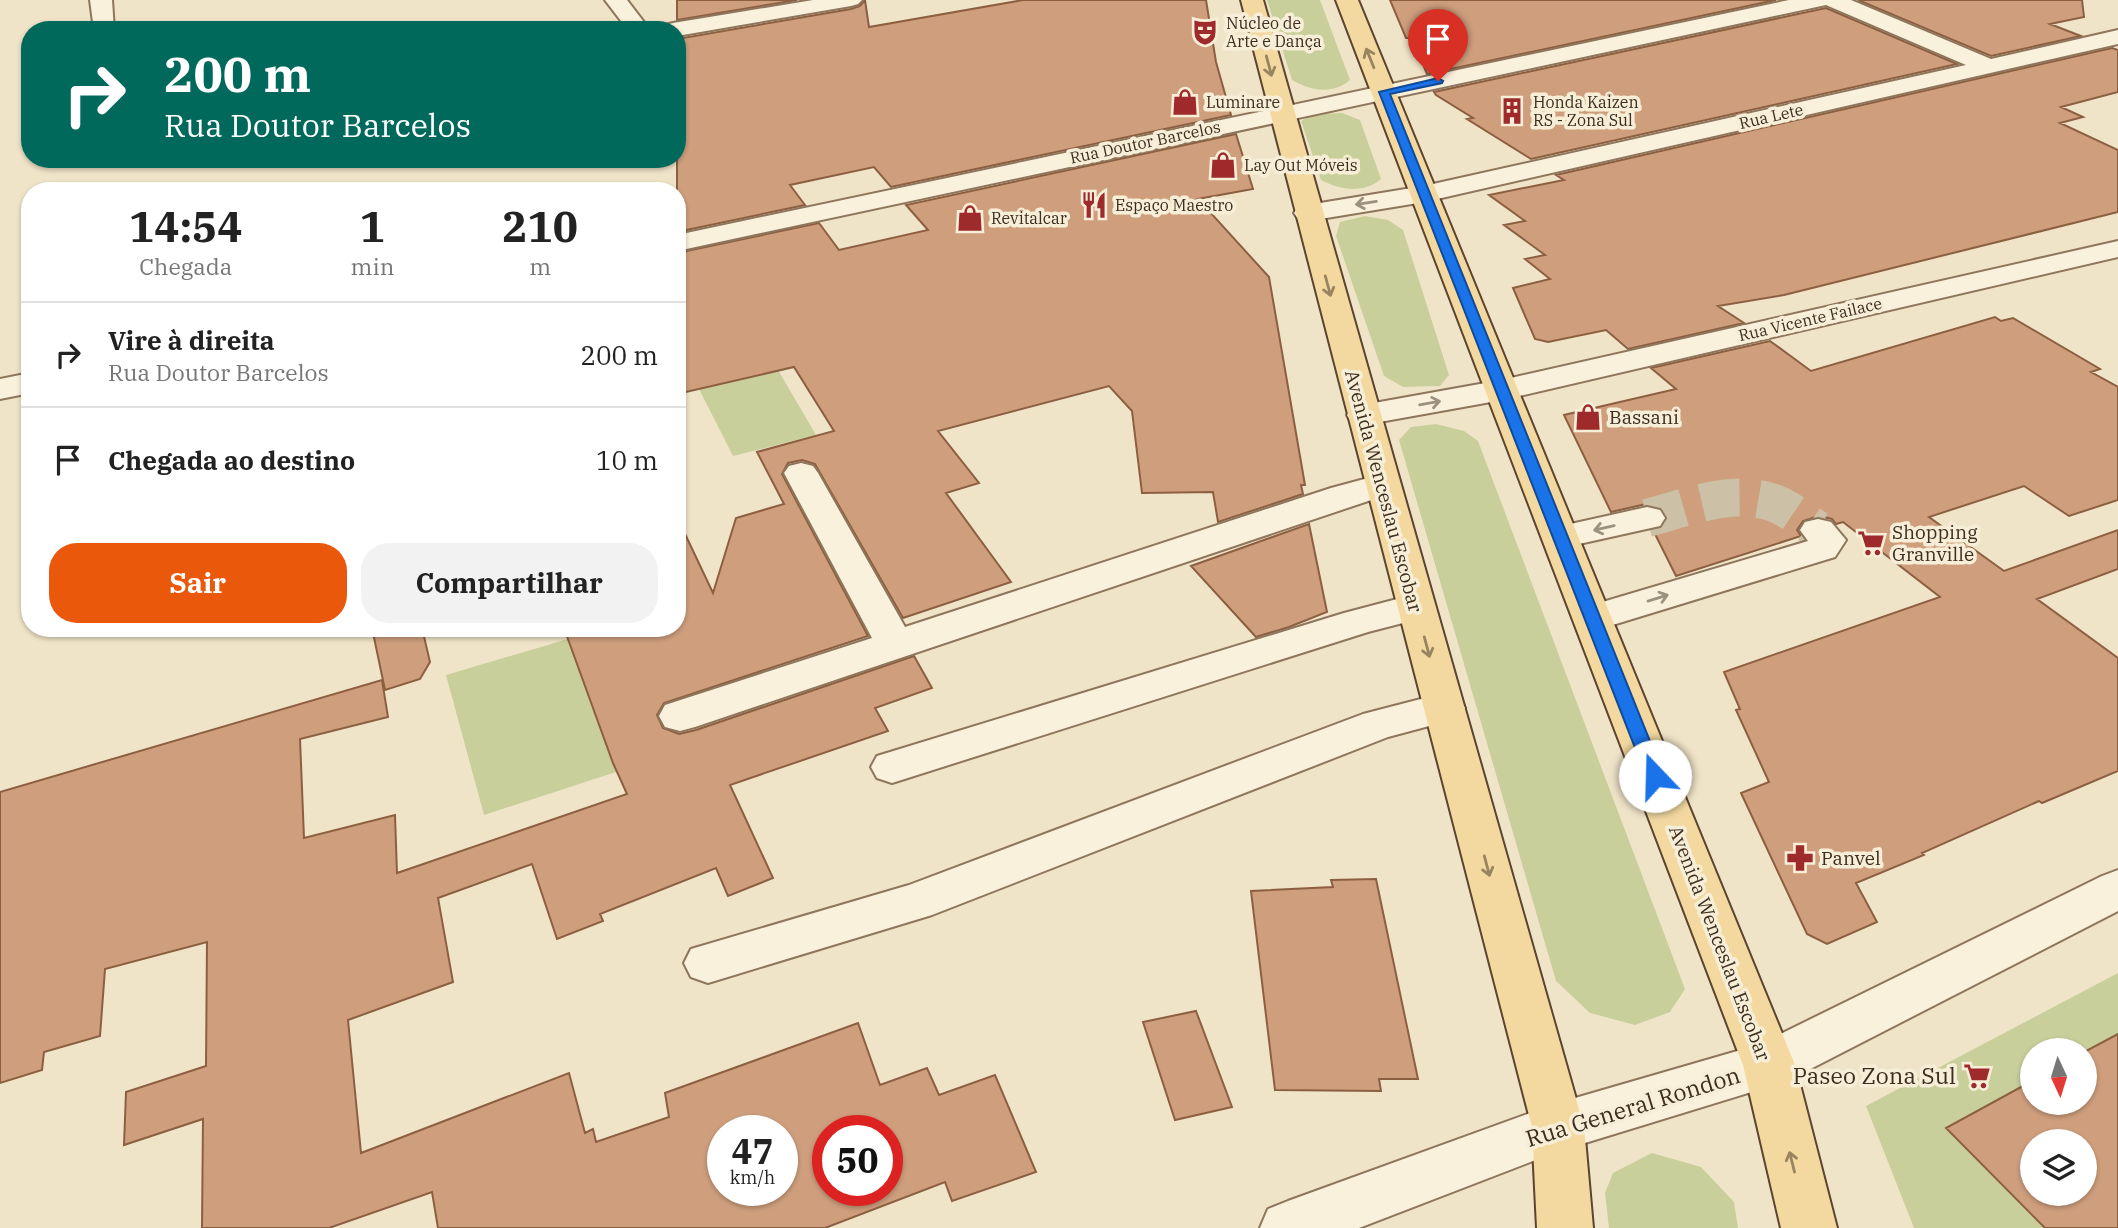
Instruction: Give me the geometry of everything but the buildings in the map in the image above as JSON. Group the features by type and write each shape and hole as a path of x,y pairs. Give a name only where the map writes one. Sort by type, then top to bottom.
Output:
{"main road":[{"name":"Avenida Wenceslau Escobar","path":"1251,0 1558,1128 1565,1228"},
{"name":"Avenida Wenceslau Escobar","path":"1348,0 1769,1065 1809,1228"}],"street":[{"path":"101,0 103,21"},
{"path":"616,0 632,21"},
{"path":"686,28 851,0"},
{"name":"Rua Doutor Barcelos","path":"686,241 1819,0"},
{"path":"1832,0 1991,67"},
{"name":"Rua Lete","path":"1308,213 1424,194 2118,37"},
{"name":"Rua Vicente Failace","path":"1363,415 1502,390 2118,249"},
{"path":"0,389 21,385"},
{"path":"801,473 895,645"},
{"path":"680,716 1383,485"},
{"path":"1561,537 1647,518"},
{"path":"1593,618 1822,550 1828,540 1818,530"},
{"path":"892,767 1357,622 1416,607"},
{"path":"708,963 916,902 1378,725 1444,708"},
{"name":"Rua General Rondon","path":"1288,1228 1558,1128 1769,1065 2118,890"}],"green space":[{"path":"1267,0 1320,0 1350,80 1336,88 1321,90 1292,80"},
{"path":"1342,113 1360,120 1381,179 1367,187 1344,188 1321,180 1301,121 1314,114"},
{"path":"1365,216 1388,220 1403,230 1449,375 1440,386 1403,387 1384,376 1336,236 1340,222"},
{"path":"778,370 816,435 733,456 699,389"},
{"path":"1436,424 1464,431 1478,441 1685,989 1670,1012 1635,1025 1590,1013 1556,981 1399,440 1411,427"},
{"path":"568,639 616,772 484,815 446,675"},
{"path":"2118,973 2118,1033 2097,1045 2097,1038 2020,1038 2020,1088 1946,1128 2020,1203 2020,1206 2023,1206 2045,1228 1914,1228 1866,1106"},
{"path":"1652,1153 1701,1167 1734,1202 1738,1228 1609,1228 1605,1193 1613,1173"}],"tunnel":[{"path":"1647,518 1708,501 1756,499 1783,507 1818,530"}],"place":[{"name":"Núcleo de Arte e Dança","path":"1205,32"},
{"name":"Luminare","path":"1185,102"},
{"name":"Honda Kaizen RS - Zona Sul","path":"1512,111"},
{"name":"Lay Out Móveis","path":"1223,165"},
{"name":"Espaço Maestro","path":"1094,205"},
{"name":"Revitalcar","path":"970,218"},
{"name":"Bassani","path":"1588,417"},
{"name":"Shopping Granville","path":"1871,543"},
{"name":"Panvel","path":"1800,858"},
{"name":"Paseo Zona Sul","path":"1977,1076"}],"route":[{"path":"1438,81 1384,92 1655,776"}]}
